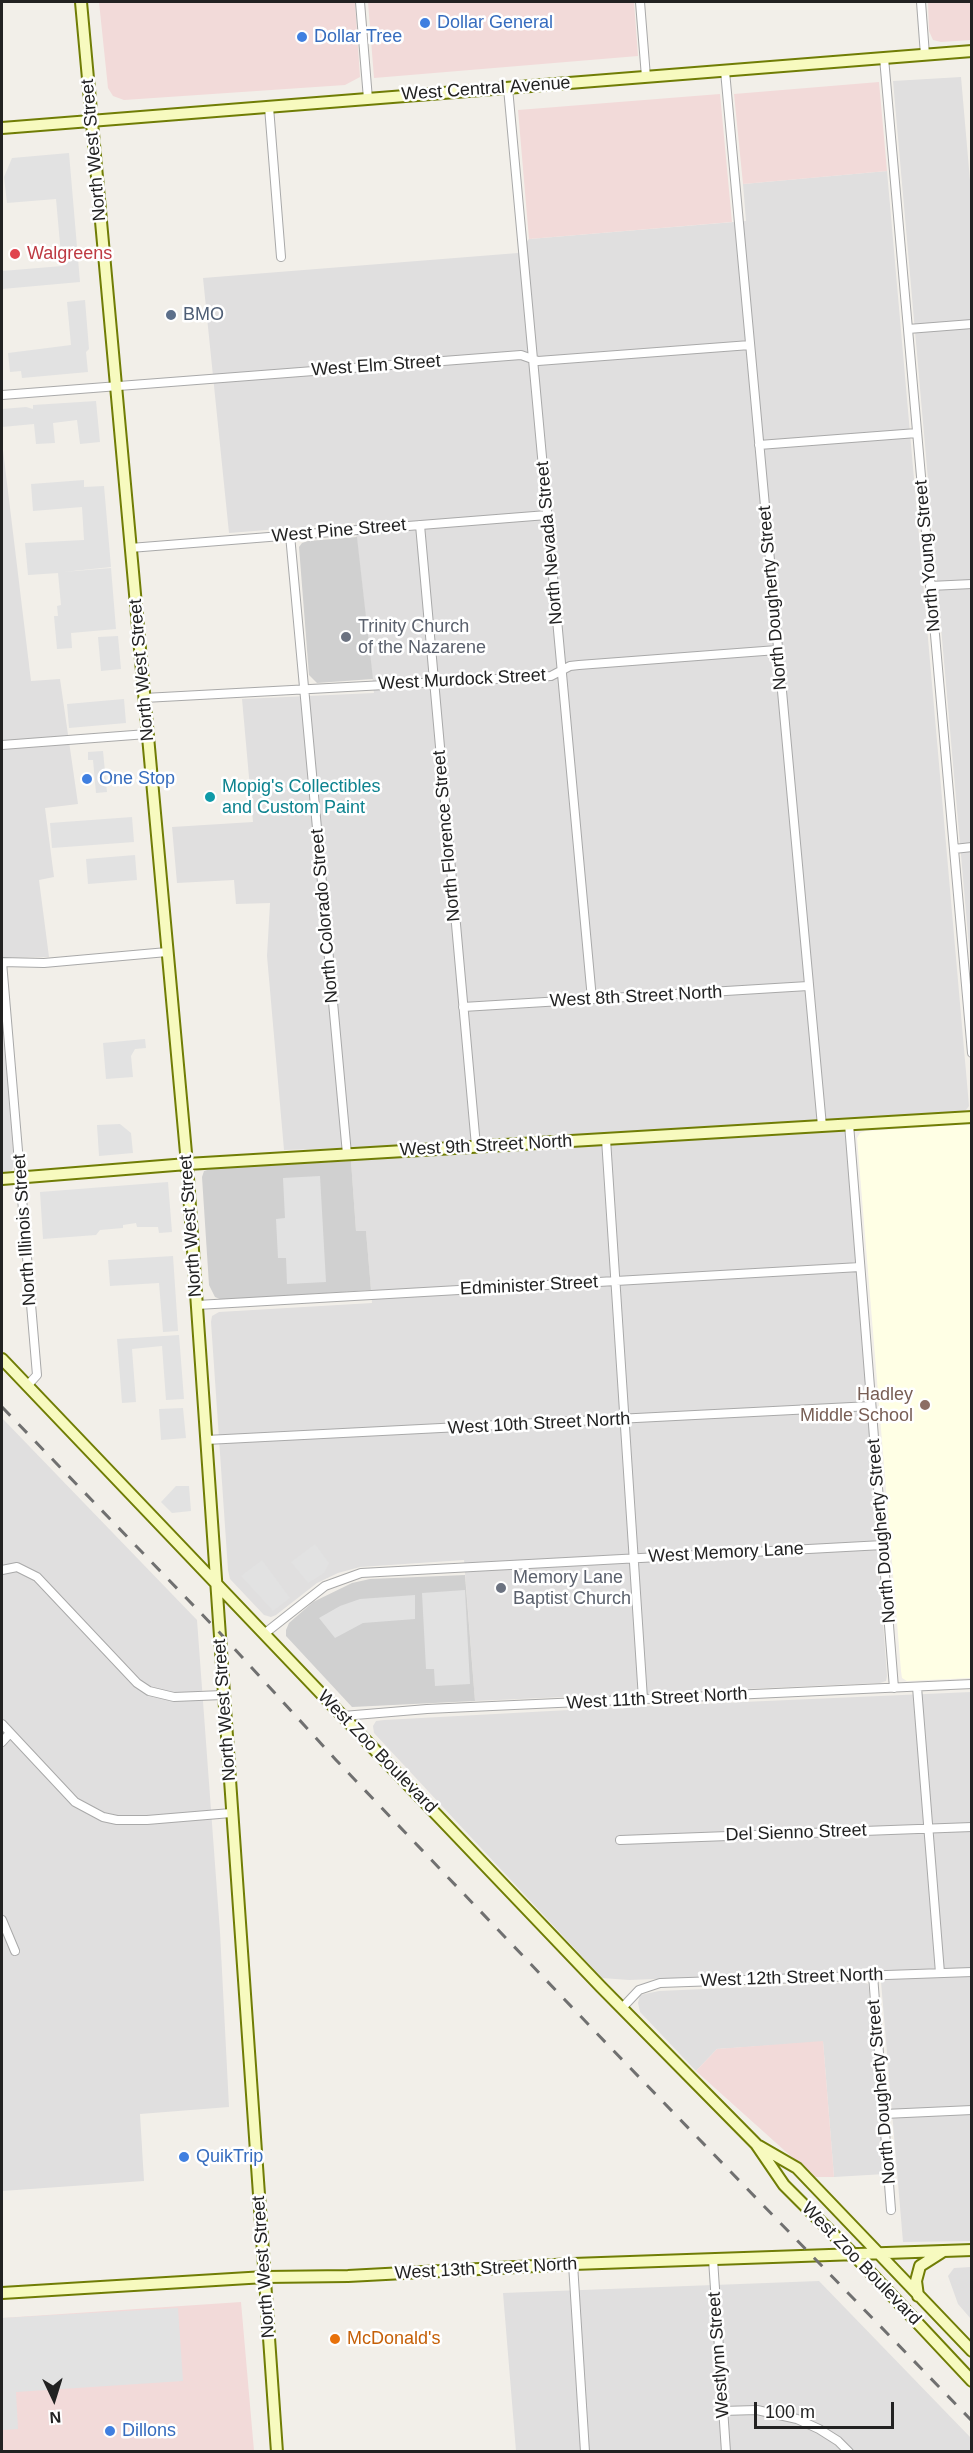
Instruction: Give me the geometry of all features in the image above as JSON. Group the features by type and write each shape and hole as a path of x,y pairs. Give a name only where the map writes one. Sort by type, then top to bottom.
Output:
{"main road":[{"name":"North West Street","path":"81,2 187,1164 277,2451"},
{"name":"West Central Avenue","path":"2,128 972,51"},
{"name":"West 9th Street North","path":"2,1179 187,1164 972,1117"},
{"name":"West Zoo Boulevard","path":"2,1359 622,2008 756,2144 784,2185 853,2254 972,2381"},
{"name":"West Zoo Boulevard","path":"756,2144 797,2168 972,2351"},
{"name":"West 13th Street North","path":"2,2293 265,2277 348,2276 573,2264 972,2250"},
{"path":"918,2296 916,2281 920,2266 945,2251"}],"street":[{"path":"360,2 368,99"},
{"path":"640,2 646,77"},
{"path":"921,2 925,55"},
{"name":"North Young Street","path":"884,58 972,1053"},
{"name":"North Dougherty Street","path":"725,70 822,1126"},
{"name":"North Nevada Street","path":"508,88 592,999"},
{"path":"269,107 281,257"},
{"path":"908,329 972,324"},
{"name":"West Elm Street","path":"2,395 521,355 538,361 750,345"},
{"path":"759,445 917,434"},
{"name":"West Pine Street","path":"130,548 547,515"},
{"name":"North Florence Street","path":"420,525 476,1146"},
{"name":"North Colorado Street","path":"290,535 347,1154"},
{"path":"930,586 972,584"},
{"name":"West Murdock Street","path":"144,698 551,676 570,666 777,650"},
{"path":"2,745 147,734"},
{"path":"954,849 972,847"},
{"path":"2,962 44,963 167,952"},
{"name":"North Illinois Street","path":"2,962 37,1375 27,1386"},
{"name":"West 8th Street North","path":"463,1006 808,986"},
{"name":"North Dougherty Street","path":"849,1124 894,1688"},
{"path":"606,1139 643,1699"},
{"name":"Edminister Street","path":"197,1305 860,1267"},
{"name":"West 10th Street North","path":"206,1440 872,1406"},
{"name":"West Memory Lane","path":"264,1634 325,1586 361,1573 883,1545"},
{"path":"2,1570 17,1567 37,1577 138,1683 149,1691 174,1697 223,1695"},
{"name":"West 11th Street North","path":"343,1716 427,1709 972,1684"},
{"path":"917,1687 940,1973"},
{"path":"2,1724 75,1802 104,1817 117,1820 147,1820 231,1813"},
{"path":"2,1742 10,1733"},
{"name":"Del Sienno Street","path":"620,1840 972,1827"},
{"path":"2,1920 15,1951"},
{"name":"West 12th Street North","path":"622,2008 639,1990 660,1983 972,1972"},
{"name":"North Dougherty Street","path":"873,1975 891,2210"},
{"path":"884,2114 972,2110"},
{"name":"Westlynn Street","path":"713,2259 726,2451"},
{"path":"573,2264 585,2451"},
{"path":"722,2411 757,2410 797,2420 819,2429 849,2451"}],"shaded area":[{"path":"99,2 355,2 360,77 345,85 124,100 113,96 108,88"},
{"path":"368,2 634,2 638,56 374,78"},
{"path":"928,2 971,2 971,40 941,42 933,40 929,31"},
{"path":"961,77 971,192 971,969 893,81"},
{"path":"879,82 887,171 743,184 734,94"},
{"path":"720,94 732,222 529,239 518,110"},
{"path":"69,153 80,282 2,289 2,271 62,266 56,199 7,203 4,177 12,158"},
{"path":"887,171 969,1106 959,1113 846,1119 886,1681 475,1701 464,1560 360,1567 338,1573 317,1583 271,1617 264,1615 230,1579 228,1570 212,1316 219,1312 372,1303 366,1231 356,1231 350,1148 284,1150 267,956 270,903 236,904 234,880 177,883 172,827 253,822 242,699 374,693 355,523 229,533 203,278 518,253 529,239 746,221 743,184"},
{"path":"85,300 89,349 86,352 88,372 22,378 21,371 10,372 8,353 71,345 67,302"},
{"path":"96,401 100,442 80,444 77,420 53,423 55,443 36,444 34,424 2,427 2,409 26,407 33,409 33,405"},
{"path":"2,442 31,681 60,679 78,804 45,808 54,877 39,880 49,957 2,958"},
{"path":"84,480 84,487 104,486 111,567 63,572 111,568 116,629 71,633 72,648 57,649 54,616 58,616 57,606 61,605 58,573 28,575 25,543 84,540 82,507 33,511 31,484"},
{"path":"357,537 373,679 317,683 309,675 299,547 308,541"},
{"path":"118,636 121,669 101,671 98,637"},
{"path":"124,699 126,723 69,728 67,704"},
{"path":"103,751 107,792 96,793 93,760 88,760 88,752"},
{"path":"132,817 134,842 52,848 50,823"},
{"path":"135,855 137,880 88,884 86,859"},
{"path":"2,987 14,1164 12,1170 2,1173"},
{"path":"145,1039 146,1048 135,1049 131,1056 133,1077 106,1079 103,1043"},
{"path":"120,1124 131,1133 133,1153 99,1156 97,1125"},
{"name":"Hadley Middle School","path":"971,1124 971,1678 907,1681 902,1678 901,1671 857,1138 860,1133 866,1131"},
{"path":"351,1161 356,1231 366,1231 371,1290 222,1300 215,1297 209,1285 202,1177 204,1171 214,1168"},
{"path":"320,1176 326,1282 287,1284 286,1258 278,1258 276,1219 285,1218 283,1178"},
{"path":"168,1182 172,1232 159,1233 158,1227 137,1227 136,1223 123,1225 123,1228 100,1230 96,1235 43,1239 40,1192"},
{"path":"173,1256 178,1331 163,1332 159,1283 110,1286 108,1260"},
{"path":"179,1335 184,1399 166,1400 162,1346 132,1349 136,1402 122,1403 117,1339"},
{"path":"183,1408 186,1438 161,1440 159,1409"},
{"path":"2,1418 197,1620 220,1932 229,2107 140,2114 144,2181 2,2191"},
{"path":"176,1486 189,1486 191,1511 172,1513 161,1502"},
{"path":"315,1544 329,1563 324,1573 308,1583 291,1562"},
{"path":"262,1560 290,1598 273,1611 241,1576"},
{"path":"465,1575 475,1701 352,1707 286,1636 289,1623 313,1602 352,1583 370,1579"},
{"path":"465,1590 470,1684 435,1686 434,1669 426,1669 422,1593"},
{"path":"415,1595 415,1619 363,1623 335,1638 319,1618 340,1606 360,1599"},
{"path":"971,1692 971,2241 903,2242 880,1970 629,1980 602,1978 374,1733 373,1726 376,1721 384,1720"},
{"path":"861,1982 868,1984 869,1990 885,2174 834,2177 823,2042 717,2049 696,2071 640,2012 638,2003 640,1995 659,1991"},
{"path":"823,2041 834,2177 814,2177 696,2071 717,2049"},
{"path":"972,2267 971,2319 958,2304 948,2276 954,2268"},
{"path":"819,2281 971,2438 971,2451 516,2451 503,2293"},
{"path":"241,2302 254,2451 2,2451 2,2318"},
{"path":"178,2308 183,2381 16,2392 18,2429 2,2430 2,2318"}],"railway":[{"path":"2,1407 220,1633 336,1760 608,2045 972,2421"}],"place":[{"name":"Dollar General","path":"425,23"},
{"name":"Dollar Tree","path":"302,37"},
{"name":"Walgreens","path":"15,254"},
{"name":"BMO","path":"171,315"},
{"name":"Trinity Church of the Nazarene","path":"346,637"},
{"name":"One Stop","path":"87,779"},
{"name":"Mopig's Collectibles and Custom Paint","path":"210,797"},
{"name":"Hadley Middle School","path":"925,1405"},
{"name":"Memory Lane Baptist Church","path":"501,1588"},
{"name":"QuikTrip","path":"184,2157"},
{"name":"McDonald's","path":"335,2339"},
{"name":"Dillons","path":"110,2431"}]}
